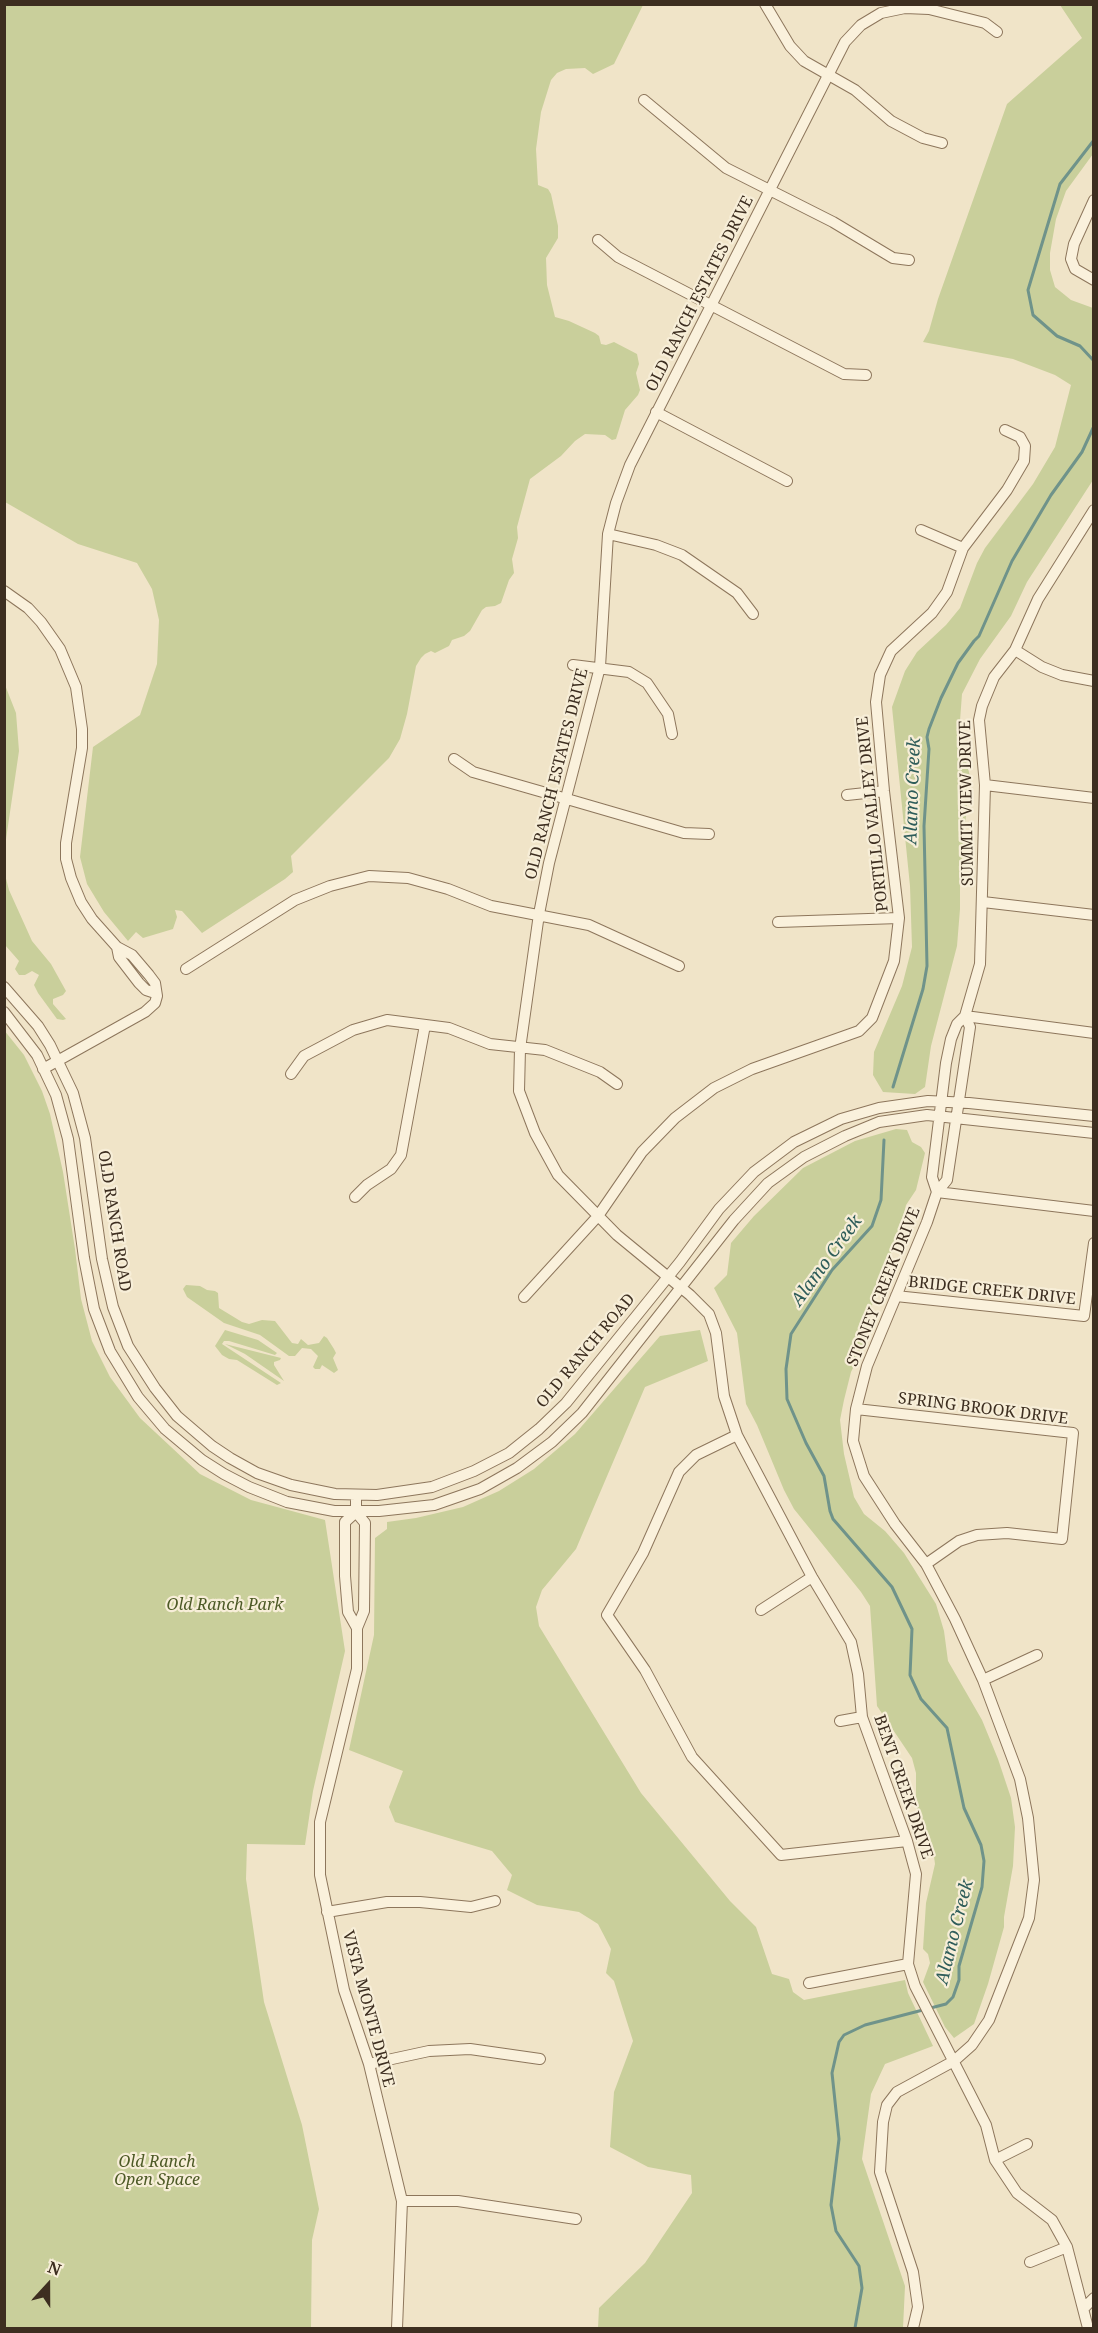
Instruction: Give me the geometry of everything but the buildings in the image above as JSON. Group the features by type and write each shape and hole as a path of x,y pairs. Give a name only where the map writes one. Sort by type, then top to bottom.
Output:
{"street":[{"path":"765,4 790,46 804,61 855,90 891,122 923,138 942,143"},
{"name":"OLD RANCH ESTATES DRIVE","path":"681,1287 617,1235 558,1175 535,1133 519,1091 520,1049 539,914 549,863 600,667 608,534 630,465 845,42 861,25 881,12 905,8 929,9 985,23 997,32"},
{"path":"644,100 726,168 833,222 893,258 909,260"},
{"path":"1094,200 1074,244 1071,259 1075,269 1094,280"},
{"path":"598,240 618,256 844,374 866,375"},
{"path":"656,412 787,481"},
{"name":"PORTILLO VALLEY DRIVE","path":"524,1297 598,1216 642,1152 675,1118 714,1088 752,1069 859,1031 872,1018 894,961 899,918 876,702 880,675 891,651 932,613 947,592 963,548 1006,490 1024,461 1025,446 1020,437 1005,430"},
{"name":"SUMMIT VIEW DRIVE","path":"939,1116 951,1039 957,1024 965,1016 980,964 985,786 979,720 982,706 994,677 1015,650 1038,598 1094,510"},
{"path":"921,530 963,548"},
{"path":"608,534 656,544 682,555 736,593 753,614"},
{"path":"4,591 41,622 60,649 76,687 82,729 82,748 68,820 66,859 81,902 92,919 117,947 132,955 149,975 155,983 157,996 155,1003 145,1012 44,1069"},
{"path":"1015,650 1042,668 1062,675 1094,681"},
{"path":"573,665 628,672 647,683 668,714 672,734"},
{"path":"454,759 473,772 684,833 709,834"},
{"path":"985,786 1094,798"},
{"path":"847,795 884,791"},
{"path":"186,969 295,900 330,886 369,876 408,878 448,888 491,906 589,925 678,966"},
{"path":"983,902 1094,915"},
{"path":"778,922 899,918"},
{"name":"OLD RANCH ROAD","path":"4,987 38,1026 58,1060 73,1093 85,1138 102,1259 113,1307 128,1346 155,1388 177,1416 212,1446 257,1473 291,1485 335,1494 376,1495 432,1486 474,1471 508,1453 539,1429 566,1403 719,1209 754,1172 794,1142 841,1119 879,1108 928,1101 1094,1116"},
{"name":"OLD RANCH ROAD","path":"4,1012 25,1037 56,1095 68,1139 84,1258 94,1309 110,1351 138,1397 165,1429 202,1460 224,1474 287,1502 334,1511 356,1512 434,1505 480,1489 517,1468 552,1442 582,1413 734,1220 768,1183 804,1157 846,1136 879,1122 927,1115 1094,1133"},
{"path":"965,1016 1094,1033"},
{"name":"SUMMIT VIEW DRIVE","path":"956,1117 970,1027 965,1016"},
{"path":"291,1074 304,1056 353,1030 387,1020 448,1028 490,1044 544,1050 600,1072 618,1084"},
{"path":"355,1197 367,1185 391,1169 401,1155 425,1025"},
{"name":"STONEY CREEK DRIVE","path":"937,1192 932,1176 939,1116"},
{"name":"STONEY CREEK DRIVE","path":"913,2328 918,2307 913,2272 880,2172 883,2122 887,2105 897,2092 954,2061 972,2045 989,2020 1029,1918 1033,1890 1028,1818 1020,1779 983,1680 926,1564 895,1524 864,1476 853,1441 856,1409 867,1366 937,1192 947,1180 956,1117"},
{"path":"937,1192 1094,1211"},
{"name":"BRIDGE CREEK DRIVE","path":"896,1296 1084,1316 1094,1243"},
{"name":"BENT CREEK DRIVE","path":"681,1287 709,1314 716,1333 724,1396 737,1435 812,1577 851,1642 858,1674 862,1717 907,1841 916,1874 908,1964 915,1986 986,2125 995,2160 1017,2193 1052,2220 1067,2247 1089,2309 1088,2328"},
{"name":"SPRING BROOK DRIVE","path":"856,1409 1073,1432 1062,1539 1007,1533 977,1535 959,1541 926,1564"},
{"path":"737,1435 696,1455 679,1472 643,1553 607,1615 645,1670 692,1757 781,1855 907,1841"},
{"name":"VISTA MONTE DRIVE","path":"356,1495 356,1512 365,1523 364,1611 357,1628 357,1669 320,1822 320,1875 344,1990 369,2064 402,2200 397,2328"},
{"name":"VISTA MONTE DRIVE","path":"356,1512 345,1522 345,1575 348,1612 357,1628"},
{"path":"761,1610 812,1577"},
{"path":"983,1680 1037,1655"},
{"path":"840,1721 862,1717"},
{"path":"327,1912 387,1902 420,1902 471,1907 495,1901"},
{"path":"809,1983 908,1964"},
{"path":"369,2064 429,2051 460,2050 540,2059"},
{"path":"995,2160 1027,2144"},
{"path":"402,2200 458,2201 576,2219"},
{"path":"1030,2262 1067,2247"},
{"path":"1089,2309 1094,2298"}],"green space":[{"path":"5,4 643,5 614,64 593,74 585,68 566,69 557,73 551,80 541,112 536,149 538,185 548,189 551,194 558,226 558,238 546,258 547,285 555,317 595,333 599,336 601,344 614,342 637,354 639,364 636,373 640,390 638,395 625,410 616,439 612,440 605,435 585,434 561,456 530,479 517,527 518,538 512,559 514,573 509,580 501,603 482,610 470,631 464,636 452,640 449,646 435,653 431,651 421,658 416,666 400,739 389,758 291,856 293,872 202,933 182,911 175,910 177,917 173,929 143,938 136,932 128,941 104,912 87,884 80,857 93,747 140,715 157,664 159,620 152,589 137,563 78,544 5,502"},
{"path":"1060,5 1093,5 1093,154 1066,191 1056,219 1050,253 1050,270 1055,287 1071,300 1093,308 1093,480 1027,582 1011,616 980,659 962,694 959,734 970,776 960,875 957,946 931,1046 925,1087 915,1094 883,1092 873,1075 874,1052 902,986 912,947 910,886 892,707 905,671 917,652 946,625 960,608 985,548 1033,484 1055,447 1071,385 1055,375 1013,359 923,342 929,331 938,299 1007,104 1082,38"},
{"path":"5,685 16,713 19,751 5,846"},
{"path":"4,871 9,890 32,941 51,964 66,991 63,995 53,999 53,1004 66,1019 57,1019 38,993 34,985 39,975 32,971 19,975 15,969 19,961 5,945"},
{"name":"Old Ranch Open Space","path":"4,1030 24,1055 42,1091 50,1114 63,1172 81,1299 92,1341 110,1377 140,1418 200,1474 251,1500 325,1520 345,1651 313,1791 305,1845 247,1844 246,1879 264,2002 302,2125 319,2209 312,2240 311,2328 5,2328"},
{"path":"896,1129 907,1130 912,1142 921,1147 925,1153 916,1190 906,1205 898,1238 877,1282 863,1348 851,1372 840,1420 844,1454 854,1497 864,1514 885,1531 904,1553 936,1604 944,1631 948,1661 982,1720 1011,1798 1015,1827 1013,1866 1004,1927 974,2024 954,2038 945,2027 923,1982 930,1963 928,1954 923,1949 926,1903 935,1864 933,1849 920,1820 916,1803 916,1773 912,1758 877,1706 870,1606 794,1509 784,1490 746,1404 737,1333 714,1288 727,1275 731,1243 754,1216 803,1168 855,1141"},
{"path":"186,1285 200,1286 215,1291 218,1293 219,1308 242,1322 249,1324 262,1320 275,1321 292,1343 298,1344 301,1339 308,1345 319,1343 324,1336 336,1353 333,1358 338,1370 334,1373 322,1365 320,1369 315,1369 313,1367 318,1356 311,1349 302,1348 295,1356 289,1356 260,1335 224,1323 187,1297 183,1289"},
{"path":"225,1330 258,1340 277,1353 275,1355 229,1341 224,1341 222,1344 281,1383 277,1385 237,1360 222,1355 215,1346"},
{"path":"700,1330 708,1361 645,1387 576,1549 542,1590 536,1607 539,1626 641,1793 730,1901 756,1927 772,1974 789,1979 793,1992 804,2000 905,1980 908,1993 933,2046 885,2064 871,2094 862,2159 905,2286 903,2328 598,2328 599,2308 645,2263 692,2193 691,2175 648,2167 610,2147 614,2092 633,2041 614,1981 606,1973 611,1949 598,1924 579,1912 537,1905 507,1890 512,1875 492,1851 395,1822 389,1807 403,1771 349,1750 374,1635 375,1538 387,1529 387,1522 463,1507 499,1491 534,1469 575,1434 660,1336"},
{"path":"225,1344 281,1358 274,1362 274,1365 284,1381 245,1354"}],"waterway":[{"name":"Alamo Creek","path":"1094,140 1060,184 1028,290 1033,315 1057,336 1080,346 1094,361"},
{"name":"Alamo Creek","path":"893,1087 923,989 927,966 924,826 929,729 958,663 979,636 1012,561 1051,495 1082,452 1094,426"},
{"name":"Alamo Creek","path":"855,2328 862,2288 859,2266 836,2231 831,2205 839,2139 832,2073 839,2042 844,2035 865,2025 946,2004 953,1997 959,1980 959,1966 982,1887 984,1861 981,1845 964,1808 947,1728 921,1699 910,1675 912,1629 892,1587 833,1519 824,1476 806,1443 787,1399 786,1369 791,1334 832,1270 872,1226 881,1200 884,1140"}],"park label":[{"name":"Old Ranch Park","path":"225,1605"}]}
